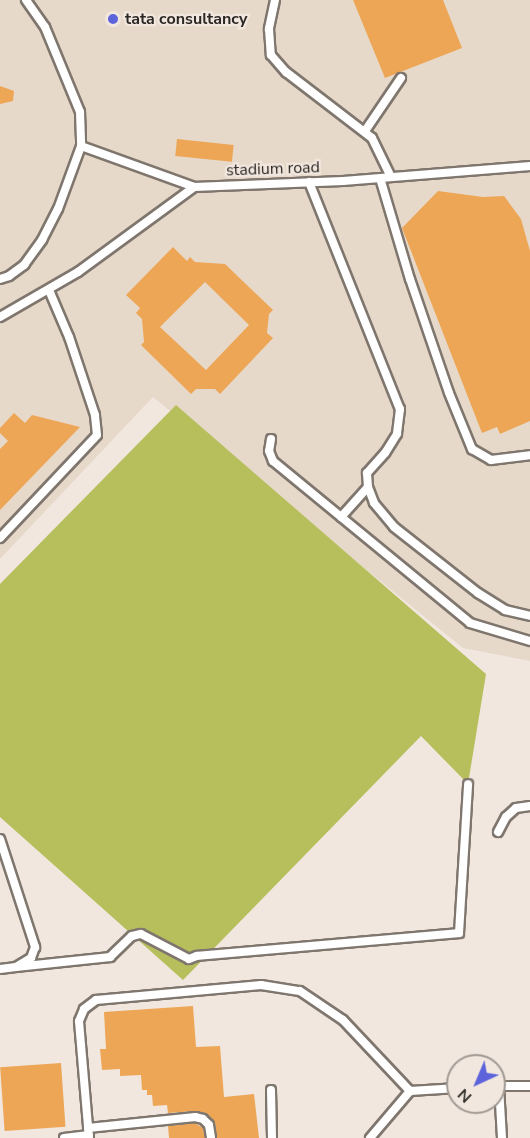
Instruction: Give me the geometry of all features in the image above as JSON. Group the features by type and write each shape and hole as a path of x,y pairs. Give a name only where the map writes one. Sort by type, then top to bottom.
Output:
{"lane":[{"path":"0,279 9,276 24,265 42,240 58,209 81,146 80,112 45,27 26,0"},
{"path":"275,0 268,29 271,55 286,72 372,138 391,177"},
{"path":"364,131 401,78"},
{"path":"81,146 194,188"},
{"name":"stadium road","path":"194,188 380,178 530,166"},
{"path":"380,178 431,341 472,449 491,460 530,455"},
{"path":"309,182 400,409 397,434 385,453 367,473 368,487 374,502 394,527 446,569 505,610 530,616"},
{"path":"0,317 78,272 194,188"},
{"path":"0,538 97,435 95,415 69,337 49,290"},
{"path":"271,439 269,451 273,461 470,623 530,641"},
{"path":"341,517 368,487"},
{"path":"0,969 110,957 132,936 141,933 189,959 196,956 459,933 468,784"},
{"path":"498,832 506,817 516,808 530,806"},
{"path":"0,839 35,947 31,958 16,967"},
{"path":"89,1134 78,1021 84,1009 96,1000 261,985 300,991 343,1020 410,1091"},
{"path":"506,1086 530,1086"},
{"path":"369,1138 410,1091 446,1089"},
{"path":"271,1090 272,1138"},
{"path":"499,1114 502,1138"},
{"path":"64,1138 195,1117 203,1119 209,1125 211,1138"}],"shaded area":[{"path":"0,0 530,0 530,661 463,648 153,397 0,559"}],"green space":[{"path":"176,405 486,674 468,784 421,736 183,980 0,817 0,584"}],"building":[{"path":"353,0 443,0 462,48 385,78"},
{"path":"0,86 14,91 13,101 0,104"},
{"path":"177,139 234,145 232,162 175,156"},
{"path":"438,191 483,197 504,196 521,219 530,251 530,421 500,434 497,427 482,433 402,228"},
{"path":"173,247 187,261 190,257 195,262 225,264 273,310 269,314 267,333 273,338 220,394 215,389 196,389 191,394 141,345 144,342 142,319 136,313 140,308 126,295","holes":["205,282 249,325 206,370 160,327"]},
{"path":"14,413 25,423 32,415 80,427 0,510 0,449 8,441 0,433 0,428"},
{"path":"193,1006 196,1047 220,1046 224,1097 254,1094 259,1138 217,1138 215,1123 205,1113 195,1111 168,1113 167,1105 153,1106 152,1095 147,1095 147,1090 142,1090 141,1075 120,1076 120,1069 102,1070 100,1049 106,1049 104,1012"},
{"path":"61,1063 65,1127 5,1131 0,1067"},
{"path":"195,1123 203,1128 205,1138 169,1138 168,1126"}],"place":[{"name":"tata consultancy","path":"113,19"}]}
